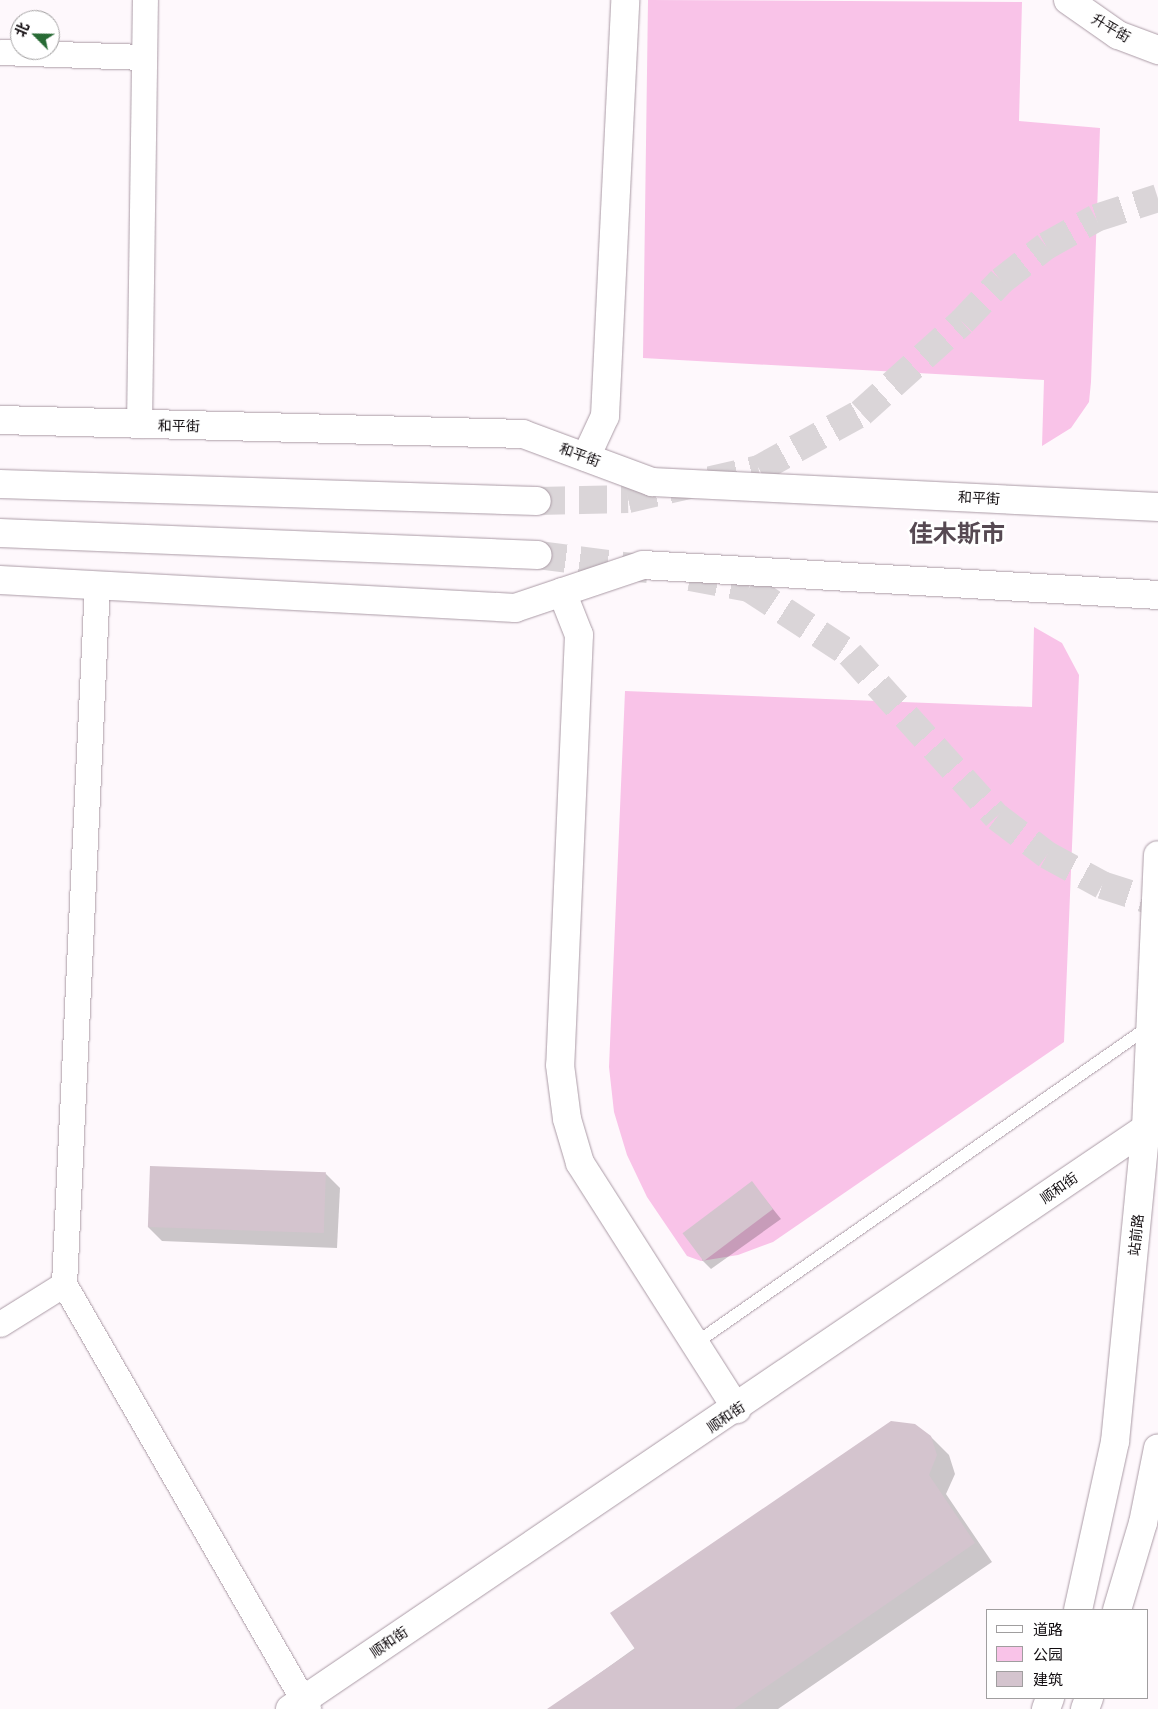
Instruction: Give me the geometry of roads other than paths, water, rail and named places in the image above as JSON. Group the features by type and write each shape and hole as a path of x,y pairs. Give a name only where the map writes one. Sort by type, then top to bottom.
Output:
{"main road":[{"path":"586,457 605,416 625,0"},
{"name":"升平街","path":"1068,0 1118,35 1158,50"},
{"name":"和平街","path":"0,420 523,434 652,482 1158,507"},
{"path":"0,484 537,501"},
{"path":"0,533 538,555"},
{"path":"0,580 514,608 643,565 1158,595"},
{"path":"562,592 579,635 560,1065 567,1119 580,1164 692,1345 737,1409"},
{"name":"站前路","path":"1078,1609 1115,1442 1152,1124 1150,1026 1158,855"},
{"name":"顺和街","path":"300,1706 1152,1124"},
{"path":"1117,1609 1143,1523 1158,1448"}],"street":[{"path":"140,425 145,0"},
{"path":"0,52 143,57"},
{"path":"97,584 64,1284 300,1706"},
{"path":"0,1324 64,1284"}],"lane":[{"path":"692,1345 1150,1026"}],"tunnel":[{"path":"537,501 628,499 759,469 861,413 962,322 1001,281 1046,246 1096,218 1158,198"},
{"path":"538,555 648,569"},
{"path":"690,577 749,588 850,654 997,817 1047,855 1102,885 1158,903"}],"district":[{"name":"佳木斯市","path":"957,534"}]}
